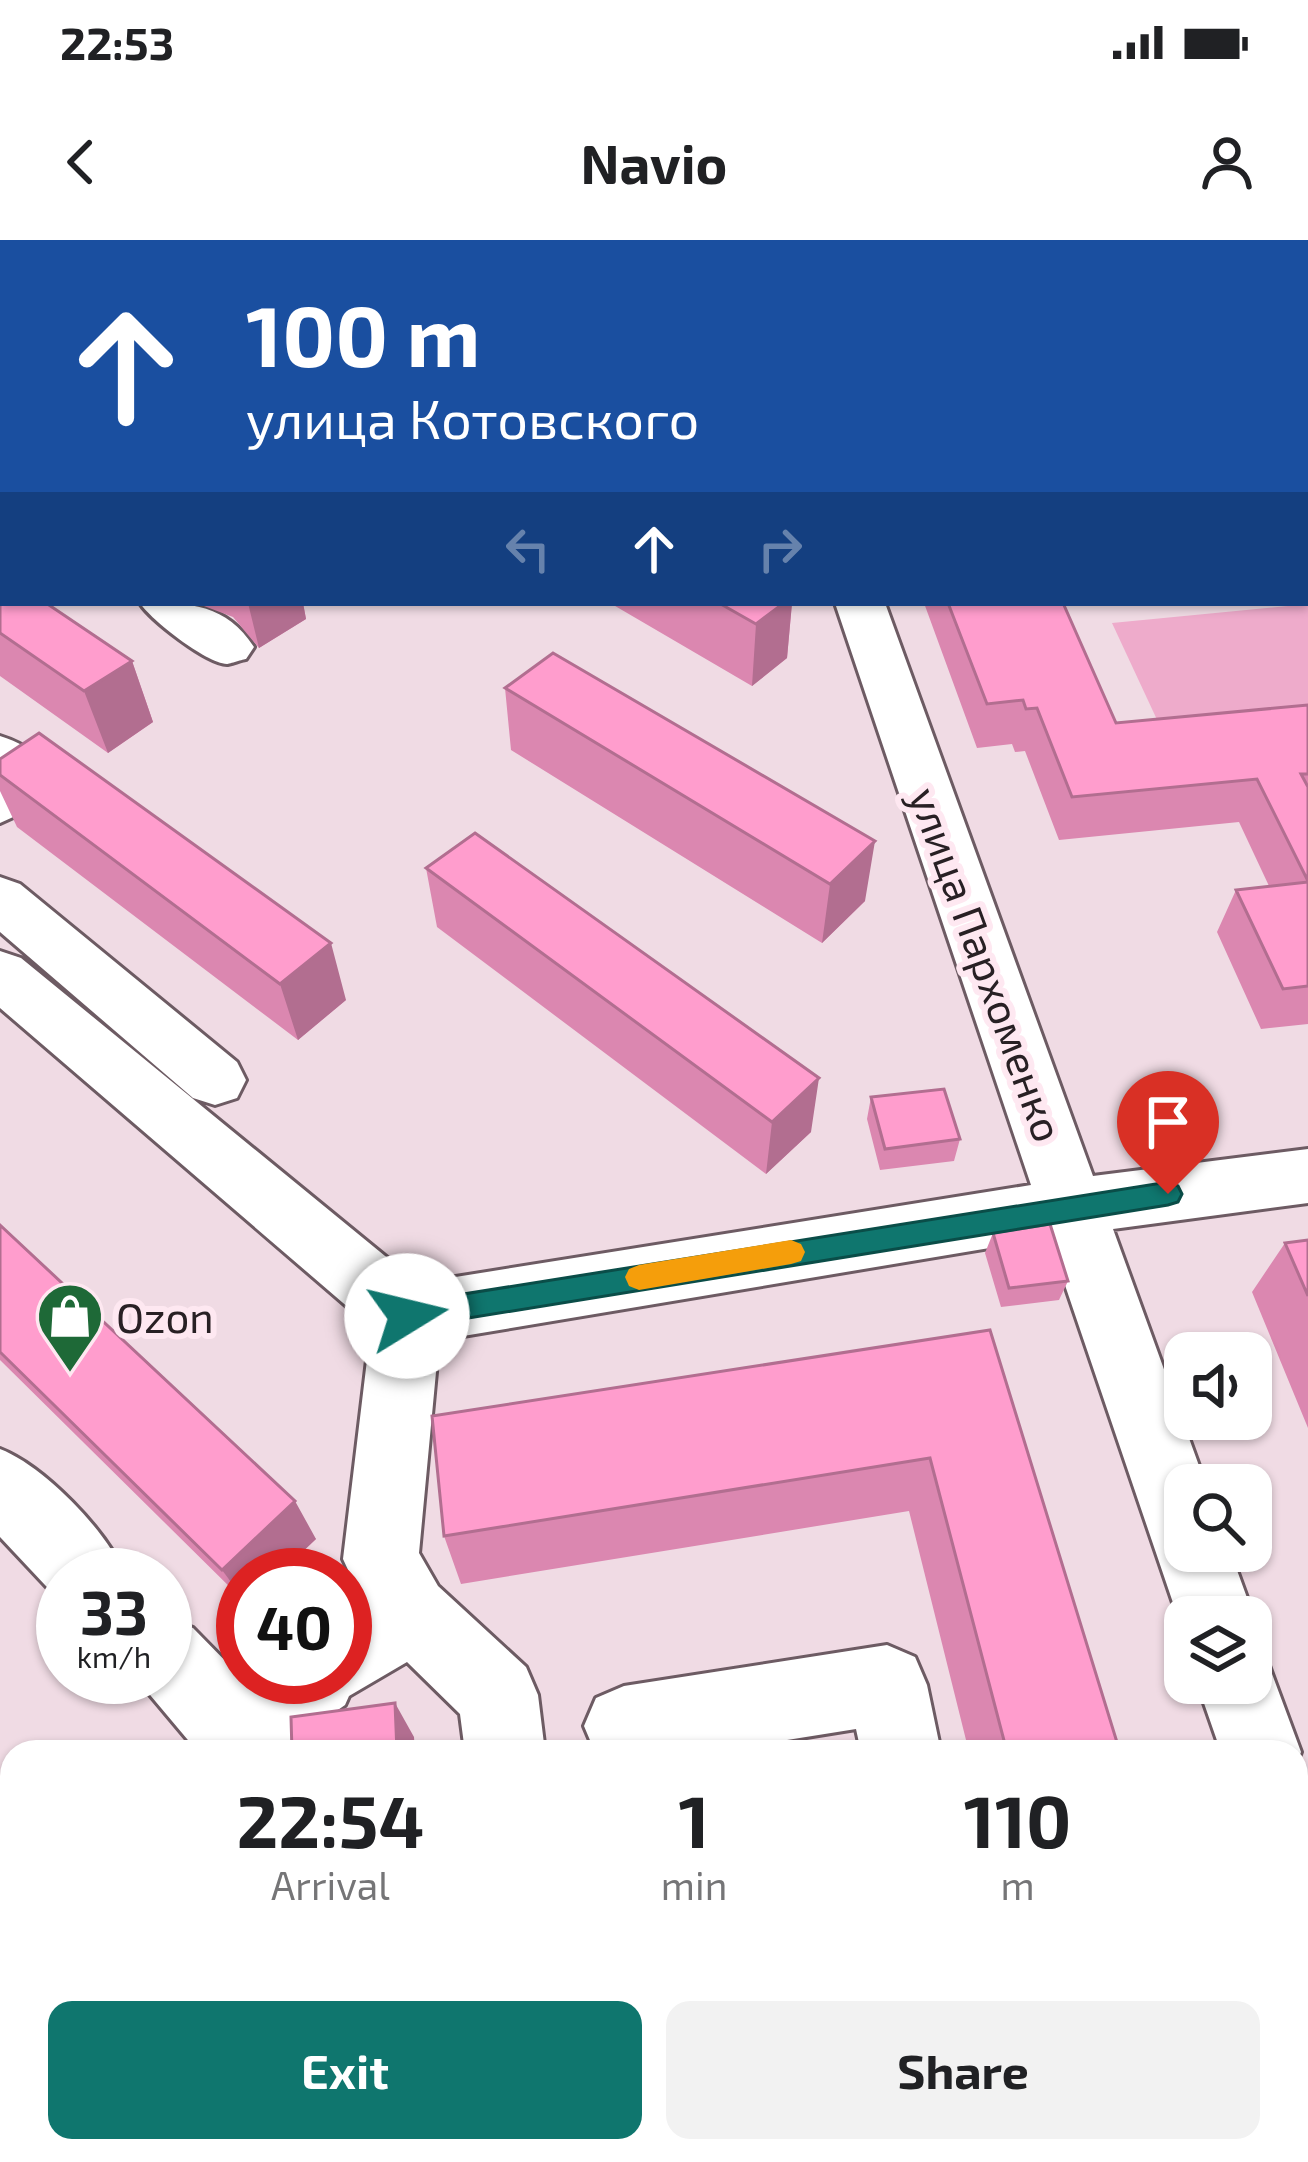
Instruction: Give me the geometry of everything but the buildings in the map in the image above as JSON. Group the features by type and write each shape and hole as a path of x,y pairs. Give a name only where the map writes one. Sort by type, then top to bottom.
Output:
{"street":[{"path":"169,606 228,647"},
{"name":"улица Пархоменко","path":"861,606 1164,1467"},
{"path":"0,754 36,784 0,803"},
{"path":"0,898 214,1080"},
{"path":"0,974 407,1316 1075,1206 1308,1176"},
{"path":"407,1316 381,1559 411,1613 498,1695 504,1740"},
{"path":"0,1484 62,1548"},
{"path":"372,1640 411,1613"},
{"path":"624,1726 887,1685 898,1740"},
{"path":"192,1688 236,1740"},
{"path":"240,1740 284,1704"},
{"path":"1244,1704 1257,1740"}],"shaded area":[{"path":"1308,606 1308,709 1159,724 1112,623"}],"slow traffic":[{"path":"639,1277 791,1252"}],"place":[{"name":"Ozon","path":"70,1375"}],"route":[{"path":"407,1316 1168,1194"}]}
